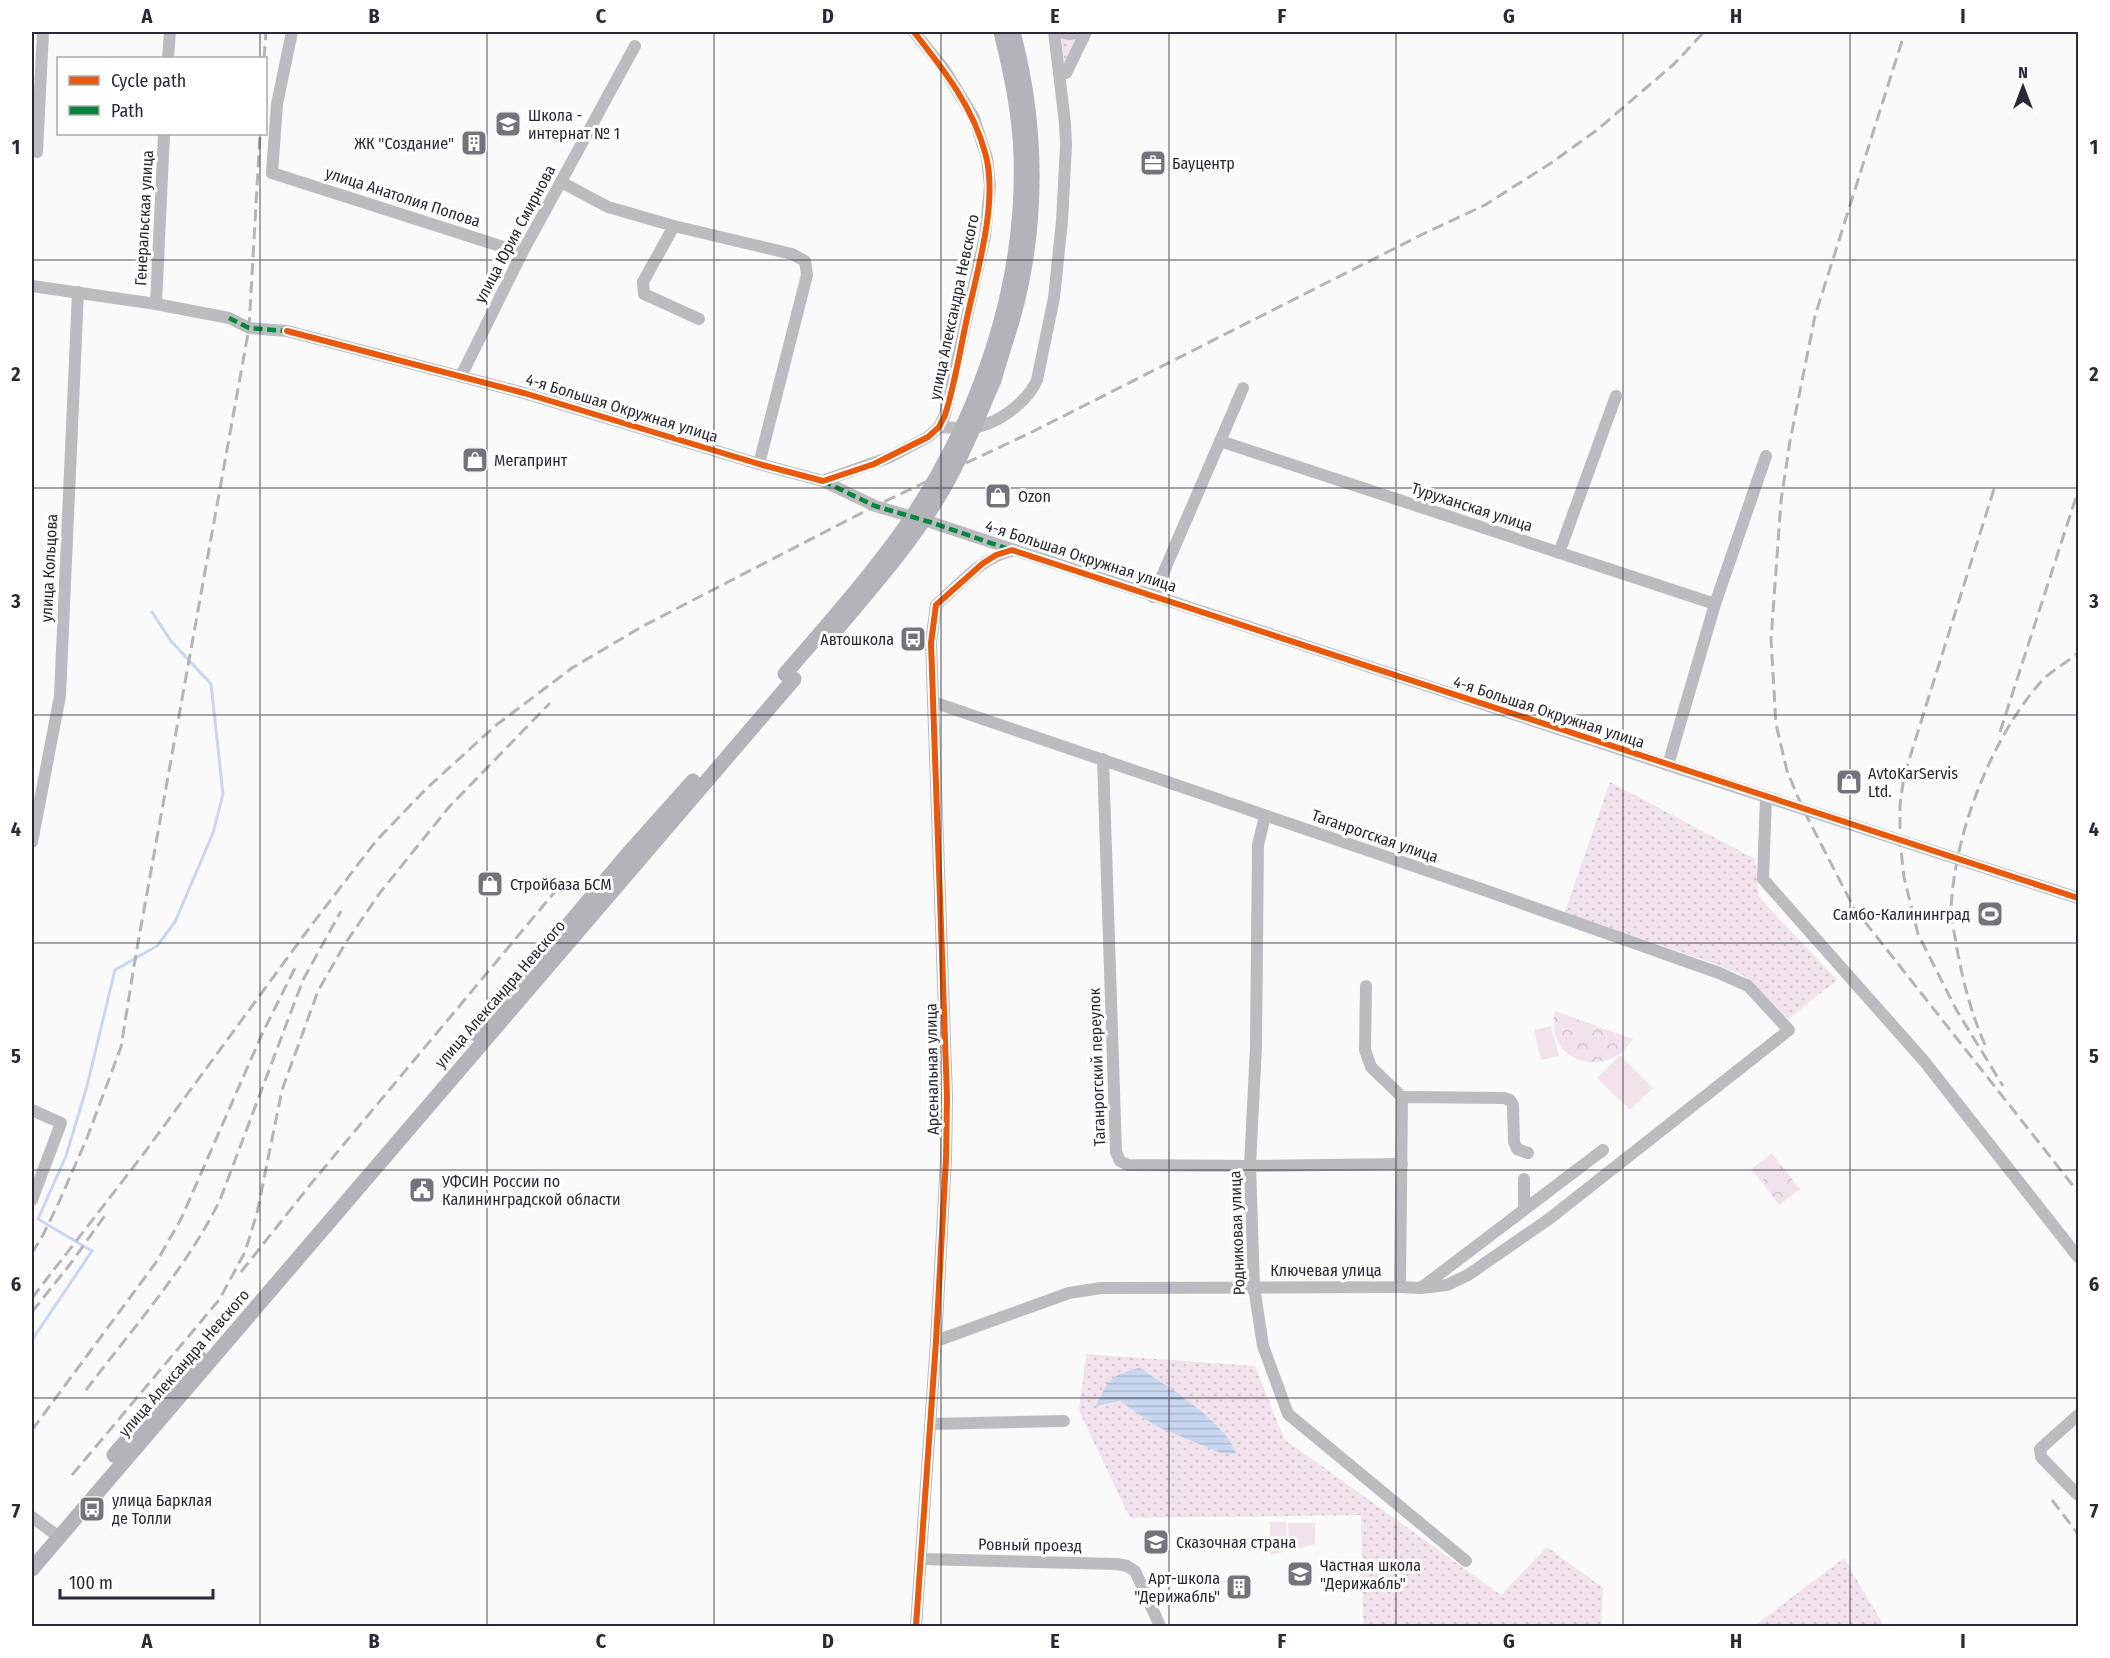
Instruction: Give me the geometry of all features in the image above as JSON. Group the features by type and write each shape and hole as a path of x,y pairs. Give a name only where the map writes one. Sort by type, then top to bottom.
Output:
{"main road":[{"path":"790,676 907,523 956,441 992,354 1015,258 1021,188 1021,155 1016,102 1001,32"},
{"name":"улица Александра Невского","path":"32,1569 55,1534 790,676 892,562 941,494 969,439 994,380 1014,317 1025,260 1031,212 1033,155 1025,86 1013,32"},
{"path":"32,1554 55,1534"}],"street":[{"path":"37,152 43,32"},
{"path":"168,57 170,32"},
{"name":"улица Анатолия Попова","path":"292,32 277,104 272,173 522,253"},
{"name":"улица Александра Невского","path":"914,32 944,69 974,118 987,158 990,186 985,236 945,415 939,427 975,427 988,424 1018,404 1033,389 1040,370 1053,308 1062,221 1066,146 1054,32"},
{"path":"1061,32 1070,34 1084,32"},
{"path":"1060,74 1066,73 1084,32"},
{"name":"улица Юрия Смирнова","path":"461,376 522,253 635,45"},
{"name":"Генеральская улица","path":"156,304 165,135"},
{"path":"561,182 608,207 674,226 792,254 805,261 807,275 759,464"},
{"path":"674,226 643,282 642,288 644,294 699,319"},
{"name":"4-я Большая Окружная улица","path":"32,286 156,304 228,318 249,328 287,331 461,376 823,481 875,506 930,522 1153,597 2079,898"},
{"name":"улица Кольцова","path":"32,842 35,809 60,696 78,292"},
{"path":"1153,597 1243,388"},
{"path":"1559,553 1616,396"},
{"name":"улица Александра Невского","path":"945,415 961,421 974,421 1002,415"},
{"path":"823,481 890,457 928,437 939,427"},
{"name":"Туруханская улица","path":"1220,441 1715,604"},
{"path":"1668,765 1715,604 1766,456"},
{"name":"Арсенальная улица","path":"916,1626 931,1424 948,1097 932,643 936,605 982,564 996,555 1012,550"},
{"name":"Таганрогская улица","path":"933,702 1487,891 1719,973 1748,986 1789,1030 1549,1219 1468,1275 1447,1285 1421,1287"},
{"name":"Таганрогский переулок","path":"1103,759 1116,1152 1120,1161 1128,1165 1402,1164"},
{"path":"1766,797 1763,879 1924,1061 2079,1257"},
{"name":"Родниковая улица","path":"1265,816 1258,845 1256,1046 1250,1166 1254,1287 1263,1346 1288,1414 1466,1561"},
{"path":"1366,986 1365,1050 1371,1067 1402,1097 1504,1098 1510,1100 1513,1105 1514,1142 1517,1149 1528,1153"},
{"name":"Ключевая улица","path":"936,1341 1069,1293 1101,1288 1400,1287 1402,1097"},
{"path":"32,1110 61,1123 32,1200"},
{"path":"1400,1287 1421,1287 1603,1150"},
{"path":"1524,1179 1524,1209"},
{"path":"2079,1415 2040,1449 2041,1457 2079,1495"},
{"path":"931,1424 1064,1420"},
{"path":"32,1517 55,1534"},
{"name":"Ровный проезд","path":"922,1559 1127,1566 1136,1571 1160,1626"}],"green space":[{"path":"1078,37 1064,67 1061,38"},
{"path":"1610,782 1755,859 1759,897 1837,980 1788,1019 1743,975 1696,957 1564,914"},
{"path":"1555,1011 1633,1039 1621,1052 1608,1060 1594,1062 1580,1060 1568,1054 1559,1043 1554,1029"},
{"path":"1551,1026 1559,1056 1541,1060 1534,1030"},
{"path":"1620,1055 1653,1088 1630,1110 1597,1078"},
{"path":"1772,1153 1781,1165 1761,1181 1751,1169"},
{"path":"1781,1165 1800,1189 1779,1205 1761,1181"},
{"path":"1086,1354 1255,1366 1284,1439 1501,1595 1547,1547 1603,1588 1601,1626 1363,1626 1361,1515 1130,1518 1079,1411"},
{"path":"1270,1522 1286,1522 1287,1551 1270,1555"},
{"path":"1288,1523 1315,1523 1315,1544 1289,1551"},
{"path":"1844,1558 1884,1626 1754,1626"}],"water":[{"path":"1139,1368 1209,1418 1231,1443 1236,1454 1221,1453 1156,1426 1120,1401 1096,1406 1111,1380 1122,1373"}],"waterway":[{"path":"32,1340 92,1251 38,1219 66,1156 87,1086 115,970 157,946 175,922 213,833 223,794 211,684 171,641 152,612"}],"railway":[{"path":"264,57 266,32"},
{"path":"32,1298 142,1156 376,841 427,788 495,726 572,668 643,626 875,506 1034,431 1423,234 1485,205 1551,163 1597,130 1674,64 1704,32"},
{"path":"1902,41 1815,316 1790,441 1781,501 1771,640 1776,724 1787,771 1803,809 1854,908 2078,1192"},
{"path":"32,1253 59,1202 87,1138 121,1047 249,328 260,135"},
{"path":"1994,489 1904,776 1900,804 1900,841 1904,877 1918,934 1957,1011 2003,1086"},
{"path":"2000,732 2078,491"},
{"path":"1985,1045 1967,995 1952,920 1953,883 1959,853 1977,791 2005,733 2039,684 2078,653"},
{"path":"72,1475 219,1300 245,1252 257,1213 282,1090 318,991 345,944 379,894 449,807 550,703"},
{"path":"241,1272 314,1180 563,882"},
{"path":"86,1390 175,1274 220,1200 303,980 341,911"},
{"path":"32,1430 157,1261 181,1219 263,1032 295,968"},
{"path":"32,1312 106,1214"},
{"path":"2052,1500 2078,1534"}],"marked path":[{"path":"229,318 249,328 287,331"},
{"path":"823,481 875,506 1008,549"}],"cycle path":[{"path":"287,331 524,393 823,481 874,464 928,437 939,427 945,415 981,258 990,195 986,156 974,122 957,90 914,32"},
{"path":"916,1626 936,1341 947,1097 931,643 936,605 982,564 996,555 1012,550 2078,898"}],"place":[{"name":"Школа - интернат № 1","path":"508,124"},
{"name":"ЖК \"Создание\"","path":"474,143"},
{"name":"Бауцентр","path":"1153,163"},
{"name":"Мегапринт","path":"475,460"},
{"name":"Ozon","path":"998,496"},
{"name":"Автошкола","path":"913,639"},
{"name":"AvtoKarServis Ltd.","path":"1849,782"},
{"name":"Стройбаза БСМ","path":"490,884"},
{"name":"Самбо-Калининград","path":"1990,914"},
{"name":"УФСИН России по Калининградской области","path":"422,1190"},
{"name":"улица Барклая де Толли","path":"92,1509"},
{"name":"Сказочная страна","path":"1156,1542"},
{"name":"Частная школа \"Дерижабль\"","path":"1300,1574"},
{"name":"Арт-школа \"Дерижабль\"","path":"1239,1587"}]}
